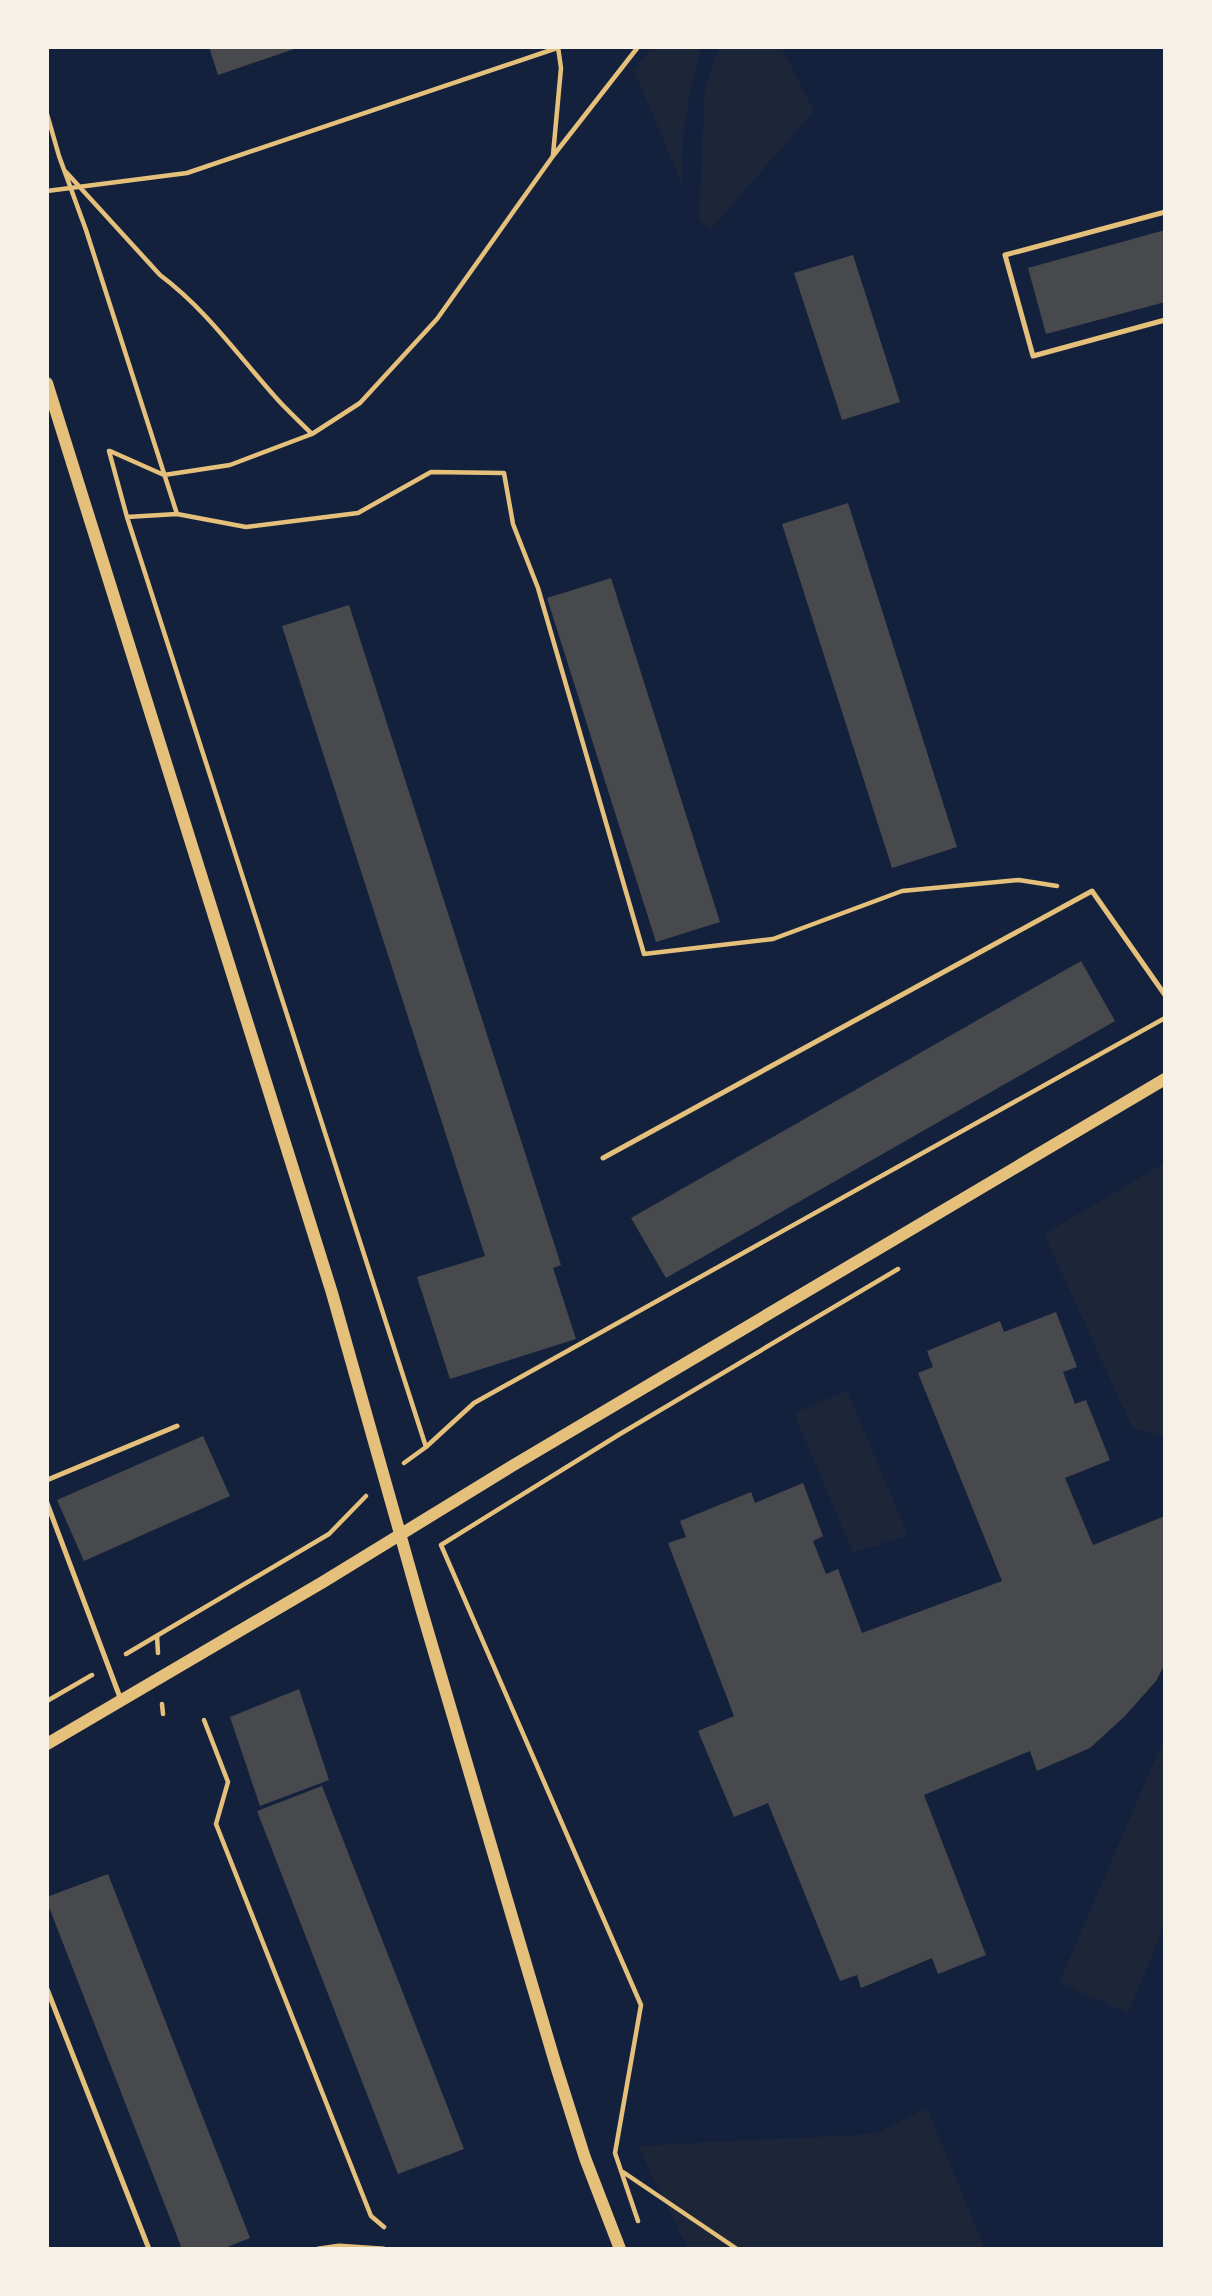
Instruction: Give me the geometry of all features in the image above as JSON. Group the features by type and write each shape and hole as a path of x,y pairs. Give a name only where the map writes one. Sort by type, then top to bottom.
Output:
{"street":[{"path":"47,383 332,1293 556,2066 620,2249"},
{"path":"47,1744 323,1583 400,1534 1165,1079"}],"lane":[{"path":"1165,212 1005,255 1033,356 1165,320"},
{"path":"603,1158 1092,891 1165,995"},
{"path":"47,1480 177,1426"},
{"path":"47,1503 121,1700"},
{"path":"47,1989 149,2249"},
{"path":"318,2249 339,2246 384,2249"}],"path":[{"path":"638,47 553,156 437,319 360,403 312,434 230,465 164,475 109,451 127,517 426,1447 474,1403 1165,1018"},
{"path":"47,191 187,173 559,48 561,68 553,156"},
{"path":"47,114 177,514"},
{"path":"63,169 160,275 178,288 224,334 278,400 312,434"},
{"path":"127,517 177,514 246,527 358,513 431,472 504,473 513,524 538,588 644,954 773,939 902,891 1019,880 1092,891"},
{"path":"639,2223 615,2153 641,2006 441,1545 620,1434 904,1265"},
{"path":"47,1702 329,1534 384,1477"},
{"path":"157,1636 158,1653"},
{"path":"204,1720 228,1782 216,1824 371,2216 391,2232"},
{"path":"622,2171 737,2249"}],"shaded area":[{"path":"652,47 701,47 683,136 682,184 634,71"},
{"path":"721,47 781,47 814,111 710,230 699,220 705,88"},
{"path":"1165,1163 1165,1436 1161,1437 1132,1427 1044,1234"},
{"path":"847,1391 908,1535 853,1553 794,1413"},
{"path":"1165,1737 1165,1924 1128,2013 1059,1983"},
{"path":"927,2108 985,2249 688,2249 638,2146 875,2134"}],"building":[{"path":"209,47 297,47 297,48 218,75"},
{"path":"1165,230 1165,302 1046,334 1028,268"},
{"path":"853,255 900,402 842,420 794,273"},
{"path":"848,503 957,847 892,868 782,524"},
{"path":"611,578 720,922 656,942 547,598"},
{"path":"349,605 561,1265 553,1268 576,1339 450,1379 417,1277 485,1256 282,626"},
{"path":"1081,961 1115,1021 666,1278 631,1218"},
{"path":"1056,1312 1077,1367 1063,1372 1075,1404 1086,1400 1110,1460 1065,1478 1093,1545 1165,1516 1165,1664 1156,1681 1125,1716 1090,1748 1037,1771 1030,1751 924,1795 986,1955 938,1974 932,1958 861,1988 857,1975 840,1981 768,1803 734,1817 698,1731 734,1716 668,1543 686,1537 680,1521 751,1492 755,1503 803,1483 823,1536 813,1541 826,1574 838,1569 862,1633 1002,1581 918,1373 933,1367 927,1351 1000,1321 1004,1332"},
{"path":"203,1436 230,1496 84,1561 57,1500"},
{"path":"299,1689 329,1780 260,1806 230,1717"},
{"path":"322,1786 464,2149 398,2174 257,1811"},
{"path":"108,1874 250,2238 222,2249 182,2249 47,1902 47,1897"}]}
